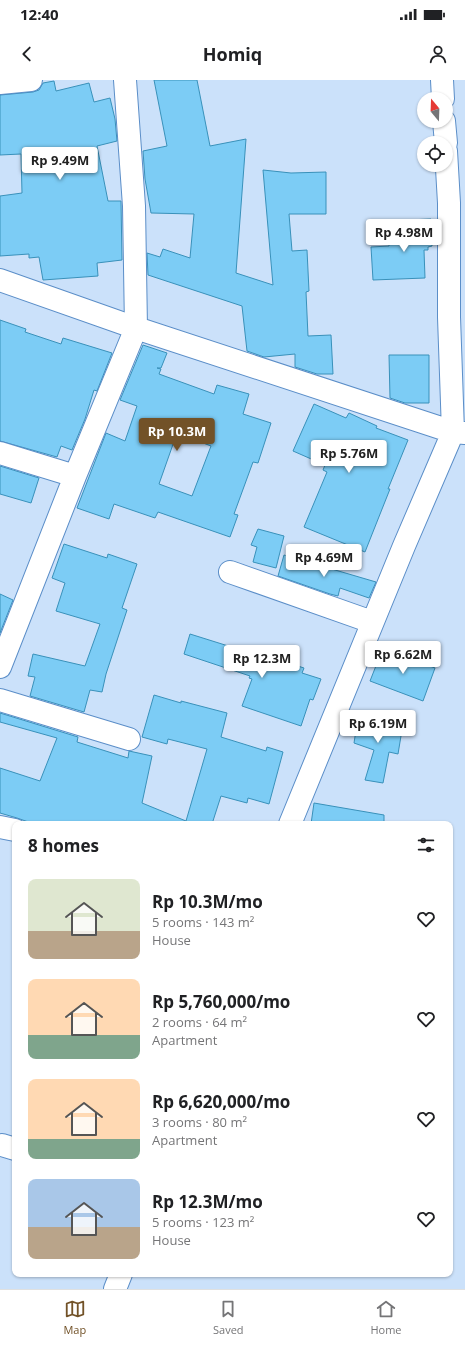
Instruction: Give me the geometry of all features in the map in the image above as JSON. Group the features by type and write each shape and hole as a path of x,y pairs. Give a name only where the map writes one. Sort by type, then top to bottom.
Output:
{"street":[{"path":"0,83 31,80"},
{"path":"0,667 75,476 136,328 134,206 125,80"},
{"path":"442,80 443,92"},
{"path":"291,821 372,622 459,433 449,317 457,202 451,172"},
{"path":"0,280 136,328 459,433"},
{"path":"0,454 75,476"},
{"path":"230,572 372,622"},
{"path":"0,700 129,739"},
{"path":"0,827 12,829"},
{"path":"115,1289 120,1277"}],"building":[{"path":"154,80 197,80 210,146 246,139 236,273 273,285 263,170 291,173 326,172 326,214 289,214 292,251 307,250 309,291 306,292 308,336 331,335 333,374 317,374 295,367 295,354 264,357 247,351 242,306 148,275 147,253 160,257 163,249 190,258 194,214 151,213 145,179 143,151 167,146"},
{"path":"54,81 56,91 89,83 94,102 110,98 115,119 117,141 97,146 108,201 121,201 122,260 97,263 98,276 43,280 39,257 29,258 29,254 0,256 0,196 22,193 21,154 0,155 0,95 33,92 39,90 43,83"},
{"path":"431,219 432,246 428,247 428,250 424,250 425,278 373,280 371,247 389,246 389,236 408,235 407,220"},
{"path":"0,320 26,329 25,332 61,344 63,338 112,353 97,391 94,390 85,419 72,450 61,446 57,457 0,441"},
{"path":"143,345 167,353 161,368 157,368 161,369 159,374 214,394 217,385 249,394 243,414 271,423 258,463 253,462 234,514 238,515 230,537 158,512 155,518 114,504 109,519 77,508 106,433 125,441 137,406 120,400","holes":["177,433 211,446 192,496 159,484"]},
{"path":"389,355 429,355 429,403 405,403 390,398"},
{"path":"314,404 346,418 349,413 377,426 376,428 408,440 365,552 304,527 327,472 323,470 325,465 293,451"},
{"path":"0,466 39,478 31,503 0,494"},
{"path":"258,529 284,536 276,568 253,562 257,547 251,545"},
{"path":"64,544 107,558 108,554 137,564 122,608 127,610 106,674 102,692 90,690 84,712 30,696 35,677 28,676 33,654 85,666 100,624 56,611 65,583 52,578"},
{"path":"284,555 376,582 369,598 340,588 338,596 330,594 278,576"},
{"path":"0,594 13,600 0,633"},
{"path":"190,634 257,655 258,653 304,668 302,673 321,679 313,700 310,699 301,726 242,706 252,679 249,678 250,676 184,654"},
{"path":"383,648 435,668 423,701 370,681"},
{"path":"154,695 181,703 181,701 227,713 221,737 266,751 267,747 283,752 269,804 248,798 247,803 221,796 213,821 186,821 207,749 168,739 167,744 142,737"},
{"path":"0,713 78,737 77,742 128,758 129,751 152,756 142,803 186,821 26,821 0,813 0,768 40,781 57,738 0,722"},
{"path":"358,717 403,724 398,754 389,752 383,783 365,780 374,750 354,743"},
{"path":"314,803 384,815 384,821 311,821"}]}
